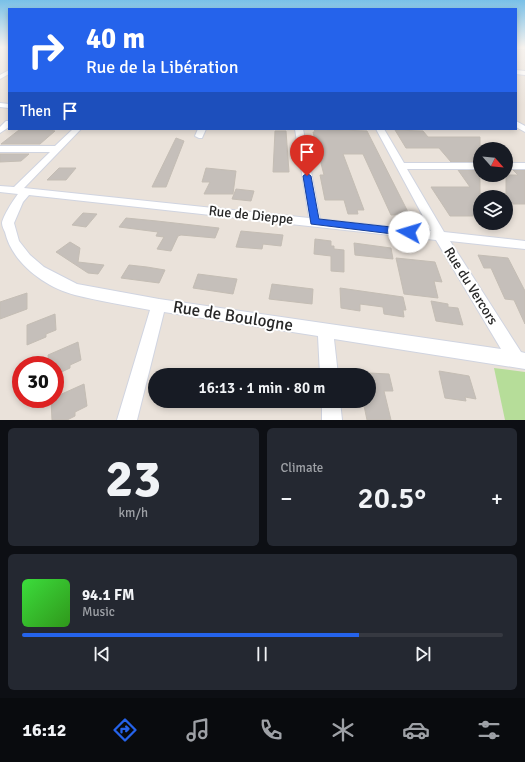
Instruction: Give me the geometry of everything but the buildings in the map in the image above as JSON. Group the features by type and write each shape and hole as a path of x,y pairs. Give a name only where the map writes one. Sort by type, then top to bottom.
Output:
{"street":[{"path":"0,131 8,124"},
{"name":"Rue de Boulogne","path":"76,130 56,150 21,191 8,223 13,242 25,258 39,271 56,281 75,290 159,305 521,360"},
{"path":"299,130 315,222"},
{"name":"Rue du Vercors","path":"381,130 440,236 521,360"},
{"path":"0,149 56,150"},
{"path":"400,166 473,166"},
{"path":"513,166 525,166"},
{"name":"Rue de Dieppe","path":"0,188 525,245"},
{"path":"127,420 159,305"},
{"path":"325,330 328,368"},
{"path":"331,408 332,420"}],"green space":[{"path":"494,368 525,372 525,420 505,420"}],"route":[{"path":"307,176 315,222 409,232"}]}
